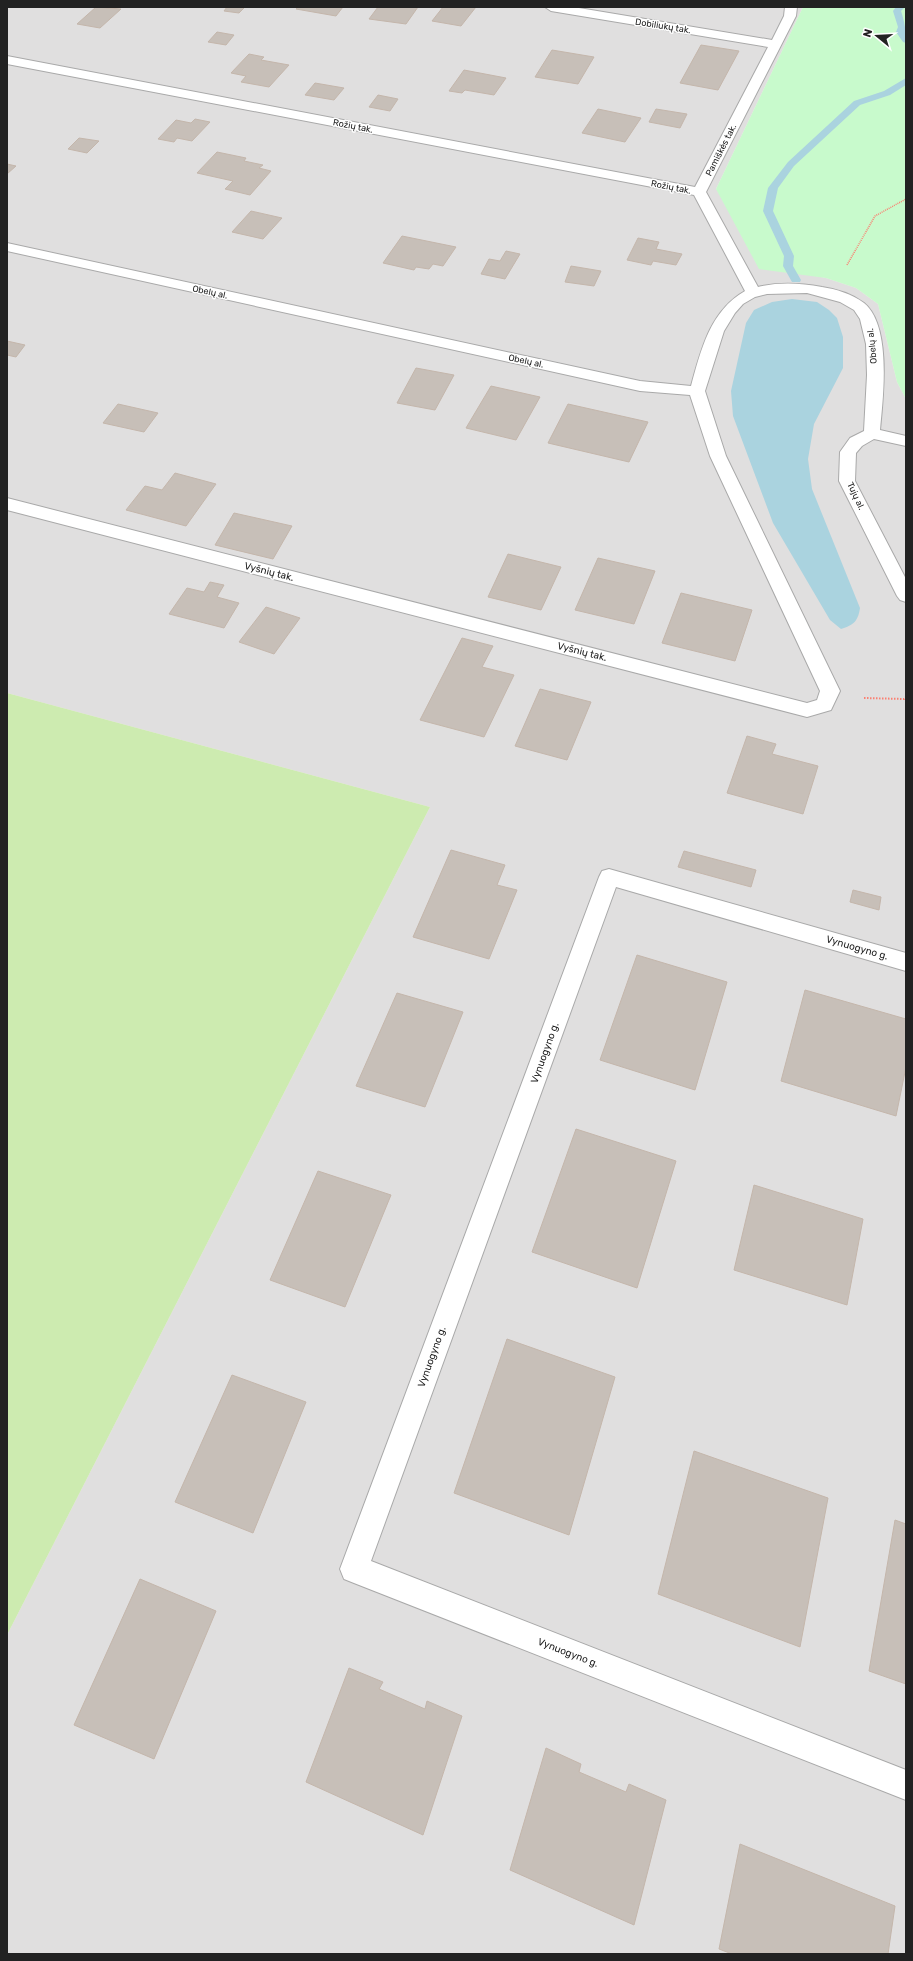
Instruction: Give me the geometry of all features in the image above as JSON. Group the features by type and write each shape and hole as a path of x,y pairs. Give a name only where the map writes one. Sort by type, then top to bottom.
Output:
{"street":[{"name":"Dobiliukų tak.","path":"551,7 775,44"},
{"name":"Pamiškės tak.","path":"699,192 790,16 791,7"},
{"name":"Rožių tak.","path":"7,60 699,192"},
{"path":"699,192 753,292"},
{"name":"Obelų al.","path":"7,247 640,386 697,391 706,360 723,317 739,300 753,292 791,287 806,288 830,293 856,305 868,317 873,338 876,400 872,433"},
{"path":"697,391 718,456 830,691"},
{"path":"872,433 906,441"},
{"name":"Tujų al.","path":"872,433 856,442 848,452 848,481 906,596"},
{"name":"Vyšnių tak.","path":"7,504 807,710 824,706 830,691"},
{"name":"Vynuogyno g.","path":"906,962 609,878 354,1569 906,1785"}],"path":[{"path":"830,293 875,216 906,199"},
{"path":"830,691 868,699 904,699 906,697"}],"shaded area":[{"path":"7,7 803,7 716,189 800,273 826,278 856,288 878,304 897,382 906,399 906,1954 7,1954 7,1635 430,807 7,693"}],"green space":[{"path":"803,7 906,7 906,399 897,382 878,304 856,288 826,278 759,269 716,189"},
{"path":"7,693 430,807 7,1635"}],"water":[{"path":"792,299 817,302 829,310 837,318 843,337 843,368 814,424 808,459 812,489 860,608 855,622 841,629 830,620 773,523 733,416 731,391 746,323 754,310 772,302"}],"building":[{"path":"96,7 121,9 100,28 77,24"},
{"path":"227,7 245,7 239,13 224,11"},
{"path":"298,7 343,7 336,16 296,9"},
{"path":"378,7 418,7 406,24 369,19"},
{"path":"443,7 476,7 461,26 432,21"},
{"path":"217,32 234,35 226,45 208,42"},
{"path":"701,45 739,51 718,90 680,83"},
{"path":"552,50 594,57 578,84 535,77"},
{"path":"249,54 264,57 261,60 289,65 269,87 241,82 246,76 231,73"},
{"path":"464,70 506,78 494,95 465,90 462,93 449,91"},
{"path":"315,83 344,88 334,100 305,95"},
{"path":"378,95 398,99 390,111 369,107"},
{"path":"598,109 641,118 625,142 582,133"},
{"path":"656,109 687,114 680,128 649,122"},
{"path":"195,119 210,122 192,141 177,138 174,142 158,139 176,120 191,123"},
{"path":"79,138 99,141 87,153 68,149"},
{"path":"217,152 246,158 244,161 263,165 259,168 271,171 250,195 225,189 233,181 197,173"},
{"path":"7,164 16,166 7,174"},
{"path":"251,211 282,218 263,239 232,232"},
{"path":"402,236 456,247 443,266 433,264 429,269 416,267 414,270 383,263"},
{"path":"638,238 659,242 656,249 682,254 676,265 653,261 651,265 627,260"},
{"path":"506,251 520,254 505,279 481,274 489,259 500,261"},
{"path":"571,266 601,271 594,286 565,282"},
{"path":"7,341 25,345 16,357 7,355"},
{"path":"416,368 454,375 435,410 397,403"},
{"path":"491,386 540,397 516,440 466,428"},
{"path":"118,404 158,413 144,432 103,423"},
{"path":"568,404 648,422 629,462 548,443"},
{"path":"175,473 216,484 186,526 126,510 145,486 162,490"},
{"path":"234,513 292,526 273,559 215,545"},
{"path":"508,554 561,567 541,610 488,597"},
{"path":"598,558 655,571 634,624 575,610"},
{"path":"210,582 224,585 217,597 239,603 224,628 169,614 187,588 204,592"},
{"path":"681,593 752,610 735,661 662,643"},
{"path":"266,607 300,618 274,654 239,642"},
{"path":"462,638 493,646 482,667 514,675 484,737 420,720"},
{"path":"540,689 591,702 567,760 515,746"},
{"path":"747,736 776,744 772,754 818,766 803,814 727,793"},
{"path":"451,850 505,865 497,885 517,890 489,959 413,937"},
{"path":"684,851 756,870 751,887 678,867"},
{"path":"853,890 881,897 879,910 850,902"},
{"path":"637,955 727,982 695,1090 600,1060"},
{"path":"805,990 906,1019 906,1067 896,1116 781,1081"},
{"path":"397,993 463,1012 425,1107 356,1086"},
{"path":"576,1129 676,1161 637,1288 532,1252"},
{"path":"318,1171 391,1195 345,1307 270,1280"},
{"path":"754,1185 863,1219 847,1305 734,1270"},
{"path":"507,1339 615,1377 569,1535 454,1493"},
{"path":"232,1375 306,1402 253,1533 175,1502"},
{"path":"694,1451 828,1498 800,1647 658,1594"},
{"path":"895,1520 906,1524 906,1684 869,1671"},
{"path":"140,1579 216,1611 154,1759 74,1725"},
{"path":"349,1668 383,1682 379,1689 425,1709 427,1701 462,1716 423,1835 306,1782"},
{"path":"546,1748 581,1764 579,1772 626,1792 629,1784 666,1800 634,1925 510,1870"},
{"path":"740,1844 895,1906 888,1954 732,1954 719,1949"}],"waterway":[{"path":"901,7 897,11 902,27 900,32 906,40"},
{"path":"796,280 788,266 789,256 768,211 773,188 791,164 857,103 887,93 906,81"}]}
